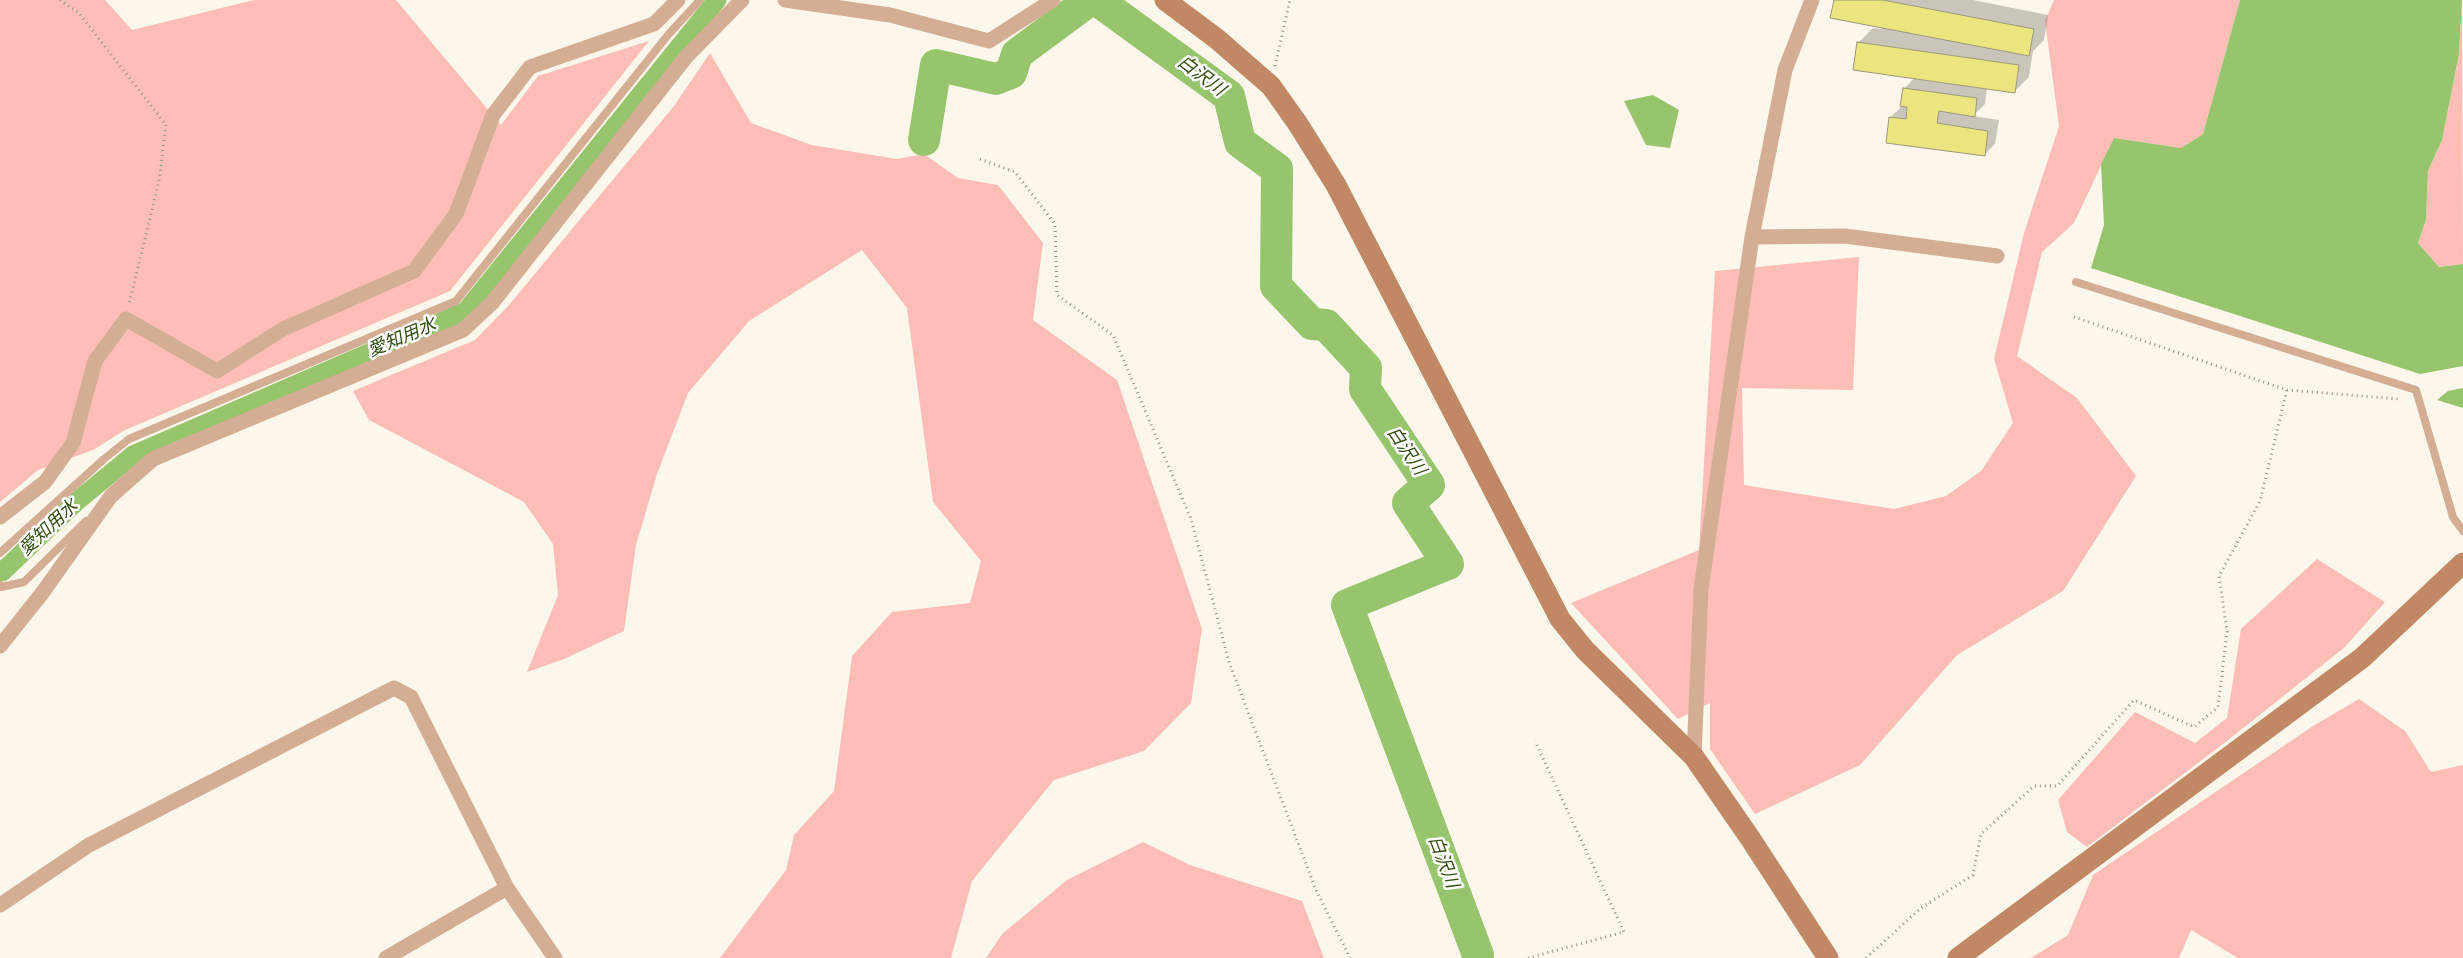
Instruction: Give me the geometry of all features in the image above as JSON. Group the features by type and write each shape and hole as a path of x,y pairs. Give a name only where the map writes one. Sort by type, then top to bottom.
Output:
{"street":[{"path":"0,517 46,482 73,443 95,360 126,319 217,371 283,330 414,271 456,214 493,114 530,67 654,24 678,0"},
{"path":"0,646 43,592 111,496 154,459 463,330 492,303 686,56 742,0"},
{"path":"785,0 890,15 989,41 1054,0"},
{"path":"884,0 890,15"},
{"path":"1165,0 1217,39 1271,86 1298,124 1336,186 1560,620 1585,650 1694,757 1750,838 1828,958"},
{"path":"1694,757 1701,589 1752,237 1785,70 1812,0"},
{"path":"1752,237 1845,236 1997,256"},
{"path":"1958,958 2362,658 2463,562"},
{"path":"0,905 89,845 394,688 411,697 507,888 555,958"},
{"path":"386,958 507,888"}],"lane":[{"path":"0,553 104,459 129,439 456,301 668,35 700,0"},
{"path":"2076,282 2416,390 2453,517 2463,531"},
{"path":"0,586 24,582 111,496"}],"path":[{"path":"60,0 79,12 166,125 158,181 126,319"},
{"path":"1271,86 1290,0"},
{"path":"980,159 1015,172 1055,224 1057,295 1113,336 1191,519 1229,662 1312,881 1350,958"},
{"path":"2074,317 2287,390 2419,401"},
{"path":"1866,958 1922,908 1973,875 1981,834 2034,786 2057,786 2134,700 2194,727 2218,706 2226,632 2218,576 2260,501 2287,390"},
{"path":"1528,958 1624,932 1535,741"}],"shaded area":[{"path":"0,0 105,0 132,30 254,0 396,0 501,125 538,76 649,41 450,291 125,430 93,450 38,470 0,502"},
{"path":"2054,0 2240,0 2203,134 2181,148 2114,138 2074,223 2042,252 2017,356 2077,398 2136,476 2063,591 1957,655 1860,765 1755,814 1710,749 1710,703 1678,719 1571,603 1699,550 1715,271 1859,257 1853,390 1742,388 1744,485 1894,509 1946,496 1981,471 2013,423 1994,359 2024,233 2059,126 2045,21"},
{"path":"2240,0 2462,0 2459,54 2442,140 2428,171 2426,220 2418,243 2439,267 2463,264 2463,366 2420,374 2091,268 2104,225 2101,164 2114,138 2181,148 2203,134"},
{"path":"2462,0 2463,264 2439,267 2418,243 2426,220 2428,171 2442,140 2459,54"},
{"path":"710,53 751,123 812,145 897,159 924,154 958,178 998,185 1043,243 1033,320 1117,380 1202,629 1191,703 1144,751 1054,780 972,881 951,958 720,958 786,870 794,835 834,791 852,656 892,612 970,603 981,561 933,502 907,308 862,250 749,321 688,393 657,474 636,545 624,631 564,659 527,672 558,595 553,544 524,502 369,420 353,391 475,340 509,305 674,106"},
{"path":"1653,95 1679,110 1670,148 1646,145 1624,101"},
{"path":"2463,388 2463,408 2437,400 2448,391"},
{"path":"2317,559 2385,602 2345,647 2223,744 2087,847 2067,832 2058,800 2135,712 2195,743 2227,718 2241,629"},
{"path":"2359,699 2405,731 2431,772 2463,765 2463,958 2238,958 2191,930 2179,958 2031,958 2068,935 2093,875 2313,726"},
{"path":"1143,842 1190,865 1302,901 1324,958 986,958 1002,934 1067,880"}],"building":[{"path":"1834,0 1883,0 2034,29 2029,56 1830,18"},
{"path":"1857,42 2019,65 2015,93 1853,70"},
{"path":"1903,88 1977,98 1975,117 1939,111 1937,123 1988,131 1985,156 1886,143 1889,117 1906,119 1907,107 1900,106"}],"waterway":[{"name":"愛知用水","path":"2,572 76,502 133,455 466,311 717,0"},
{"name":"白沢川","path":"924,140 936,65 996,79 1011,73 1017,54 1090,0"},
{"name":"白沢川","path":"1097,0 1229,96 1240,142 1277,169 1276,286 1312,324 1326,325 1366,368 1365,389 1429,485 1408,503 1448,564 1347,605 1478,955"}]}
